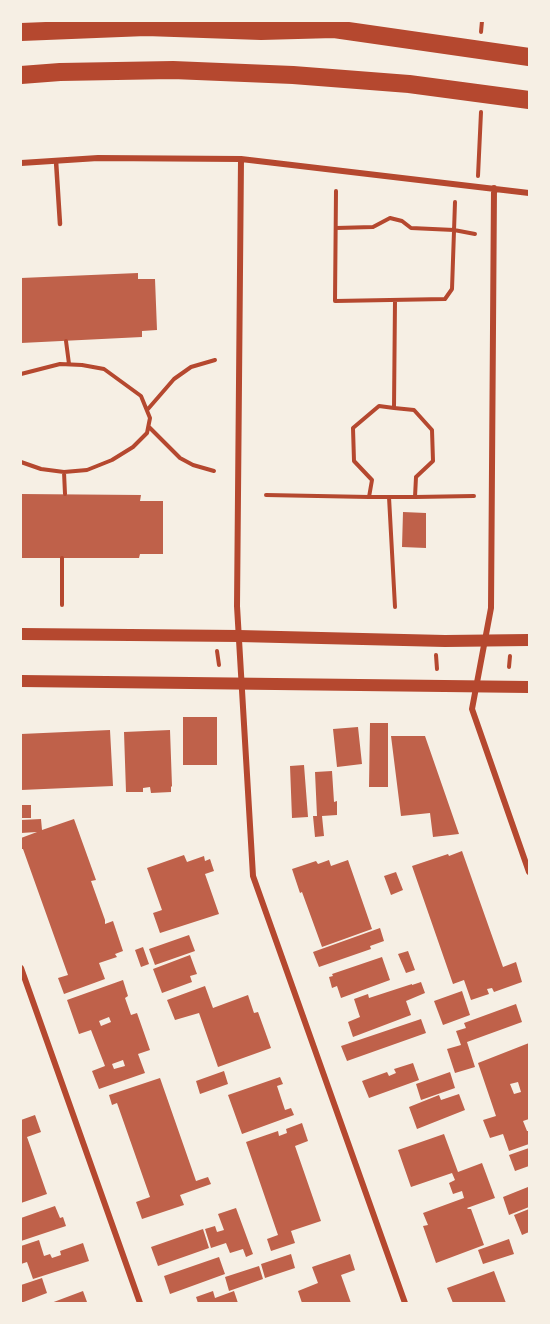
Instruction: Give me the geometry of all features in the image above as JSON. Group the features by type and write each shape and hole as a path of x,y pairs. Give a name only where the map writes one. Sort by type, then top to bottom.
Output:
{"highway":[{"path":"301,21 334,29 529,57"},
{"path":"21,32 146,27 334,29"},
{"path":"21,75 173,70 293,75 409,84 529,100"}],"main road":[{"path":"21,634 529,640"},
{"path":"21,681 529,687"}],"street":[{"path":"21,163 98,158 241,159 529,193"},
{"path":"241,159 237,606 253,876 405,1303"},
{"path":"494,188 491,608 471,709 528,869"},
{"path":"21,968 140,1303"}],"lane":[{"path":"56,161 60,224"}],"path":[{"path":"478,171 481,111"},
{"path":"336,191 335,301 445,299 452,289 455,202"},
{"path":"336,228 373,227 390,218 402,221 411,228 454,230 475,234"},
{"path":"394,408 395,300"},
{"path":"66,341 69,364"},
{"path":"148,409 174,379 191,367 214,360"},
{"path":"21,374 39,368 69,364 104,369 141,396 150,418 147,433 133,447 112,460 87,470 64,472 41,469 21,462"},
{"path":"369,497 372,480 354,461 353,428 379,406 414,410 432,430 433,461 416,477 415,497"},
{"path":"149,427 180,458 193,465 214,471"},
{"path":"64,472 65,494"},
{"path":"266,495 474,496"},
{"path":"389,497 395,607"},
{"path":"62,605 63,558"},
{"path":"217,651 219,665"},
{"path":"509,668 511,651"},
{"path":"436,652 436,669"}],"building":[{"path":"138,273 138,279 155,279 157,330 142,331 142,337 21,343 21,278"},
{"path":"21,494 141,495 140,501 163,501 163,554 140,554 139,558 21,558"},
{"path":"403,512 426,513 426,548 402,547"},
{"path":"183,717 217,717 217,765 183,765"},
{"path":"370,723 388,723 388,787 369,787"},
{"path":"358,727 362,764 337,767 333,729"},
{"path":"110,730 113,786 21,790 21,734"},
{"path":"170,730 171,792 151,793 150,787 143,788 143,792 126,792 124,732"},
{"path":"391,736 425,736 459,834 433,837 430,813 401,816"},
{"path":"304,765 308,817 292,818 290,766"},
{"path":"332,771 337,815 322,816 324,836 315,837 313,816 317,816 315,772"},
{"path":"21,805 31,805 31,818 21,818"},
{"path":"41,819 42,830 74,819 96,880 91,881 105,924 113,921 123,951 115,954 117,957 99,963 105,979 64,994 58,978 68,975 23,849 21,849 21,838 37,832 21,833 21,820"},
{"path":"462,851 503,967 516,962 522,982 494,992 492,988 487,989 489,994 471,1000 464,980 453,984 412,866"},
{"path":"184,855 187,862 204,856 205,861 210,859 214,871 205,874 219,914 160,933 153,913 162,910 147,868"},
{"path":"329,860 331,866 348,860 372,929 322,947 292,869 316,861 318,864"},
{"path":"396,872 403,890 391,895 384,876"},
{"path":"380,928 384,941 370,946 371,949 319,967 313,952"},
{"path":"189,935 195,951 155,965 149,949"},
{"path":"143,947 149,964 141,967 135,950"},
{"path":"408,951 415,970 406,973 398,954"},
{"path":"190,955 197,974 190,976 192,982 162,993 153,969"},
{"path":"382,957 390,980 341,998 337,986 332,988 329,977 333,976 332,974"},
{"path":"123,980 128,996 125,998 131,1015 137,1013 150,1050 138,1054 145,1073 99,1089 92,1071 105,1066 91,1030 79,1034 67,1000","holes":["109,1017 111,1022 101,1026 99,1021","123,1060 125,1066 114,1069 112,1064"]},
{"path":"421,982 425,993 406,1001 411,1015 353,1037 348,1022 360,1017 354,999 368,994 369,998"},
{"path":"205,986 213,1008 248,995 254,1013 258,1012 271,1048 218,1067 199,1013 175,1020 167,1000"},
{"path":"462,991 470,1015 443,1025 434,1001"},
{"path":"516,1004 522,1022 467,1042 475,1067 455,1073 447,1049 461,1045 456,1031 466,1028 464,1023"},
{"path":"421,1019 426,1033 347,1061 341,1046"},
{"path":"529,1043 529,1119 523,1121 529,1131 529,1144 509,1151 503,1134 490,1138 483,1120 496,1116 478,1063","holes":["518,1082 521,1092 514,1094 510,1084"]},
{"path":"413,1063 419,1080 369,1098 362,1081 387,1072 389,1076 396,1073 394,1069"},
{"path":"224,1071 228,1084 200,1094 196,1081"},
{"path":"450,1072 455,1088 421,1100 416,1084"},
{"path":"280,1077 283,1084 277,1086 285,1110 291,1108 294,1115 242,1134 228,1095"},
{"path":"160,1078 196,1181 208,1177 211,1184 180,1195 184,1205 142,1219 136,1202 150,1197 117,1103 112,1105 109,1095"},
{"path":"459,1094 465,1110 417,1129 409,1107 439,1095 441,1100"},
{"path":"35,1115 41,1132 27,1137 47,1194 21,1203 21,1120"},
{"path":"302,1123 308,1141 295,1146 321,1221 291,1231 295,1243 271,1251 267,1239 278,1235 246,1142 278,1131 279,1136 287,1133 286,1129"},
{"path":"444,1134 458,1172 482,1163 495,1198 467,1208 471,1209 484,1245 436,1263 423,1226 428,1225 423,1213 464,1198 462,1191 453,1194 449,1183 455,1180 452,1173 411,1187 398,1150"},
{"path":"529,1148 529,1166 515,1171 509,1155"},
{"path":"528,1187 529,1207 509,1215 503,1197"},
{"path":"55,1206 66,1226 21,1241 21,1218"},
{"path":"236,1208 253,1254 246,1257 243,1249 230,1253 226,1243 211,1248 205,1229 215,1226 217,1232 224,1230 218,1214"},
{"path":"529,1209 529,1232 522,1235 514,1215"},
{"path":"203,1229 209,1248 158,1266 151,1247"},
{"path":"509,1239 514,1254 483,1264 478,1250"},
{"path":"39,1240 44,1256 50,1254 52,1258 61,1255 60,1251 83,1243 89,1261 33,1279 27,1262 21,1264 21,1246"},
{"path":"291,1254 295,1268 265,1278 261,1264"},
{"path":"350,1254 355,1270 341,1275 351,1303 302,1303 298,1291 318,1283 312,1267"},
{"path":"219,1257 225,1274 170,1294 164,1276"},
{"path":"259,1266 263,1279 229,1291 225,1277"},
{"path":"494,1271 506,1303 453,1303 447,1288"},
{"path":"42,1278 47,1293 21,1303 21,1285"},
{"path":"83,1291 87,1302 51,1303"},
{"path":"213,1291 215,1298 234,1291 238,1303 198,1303 196,1297"}]}
